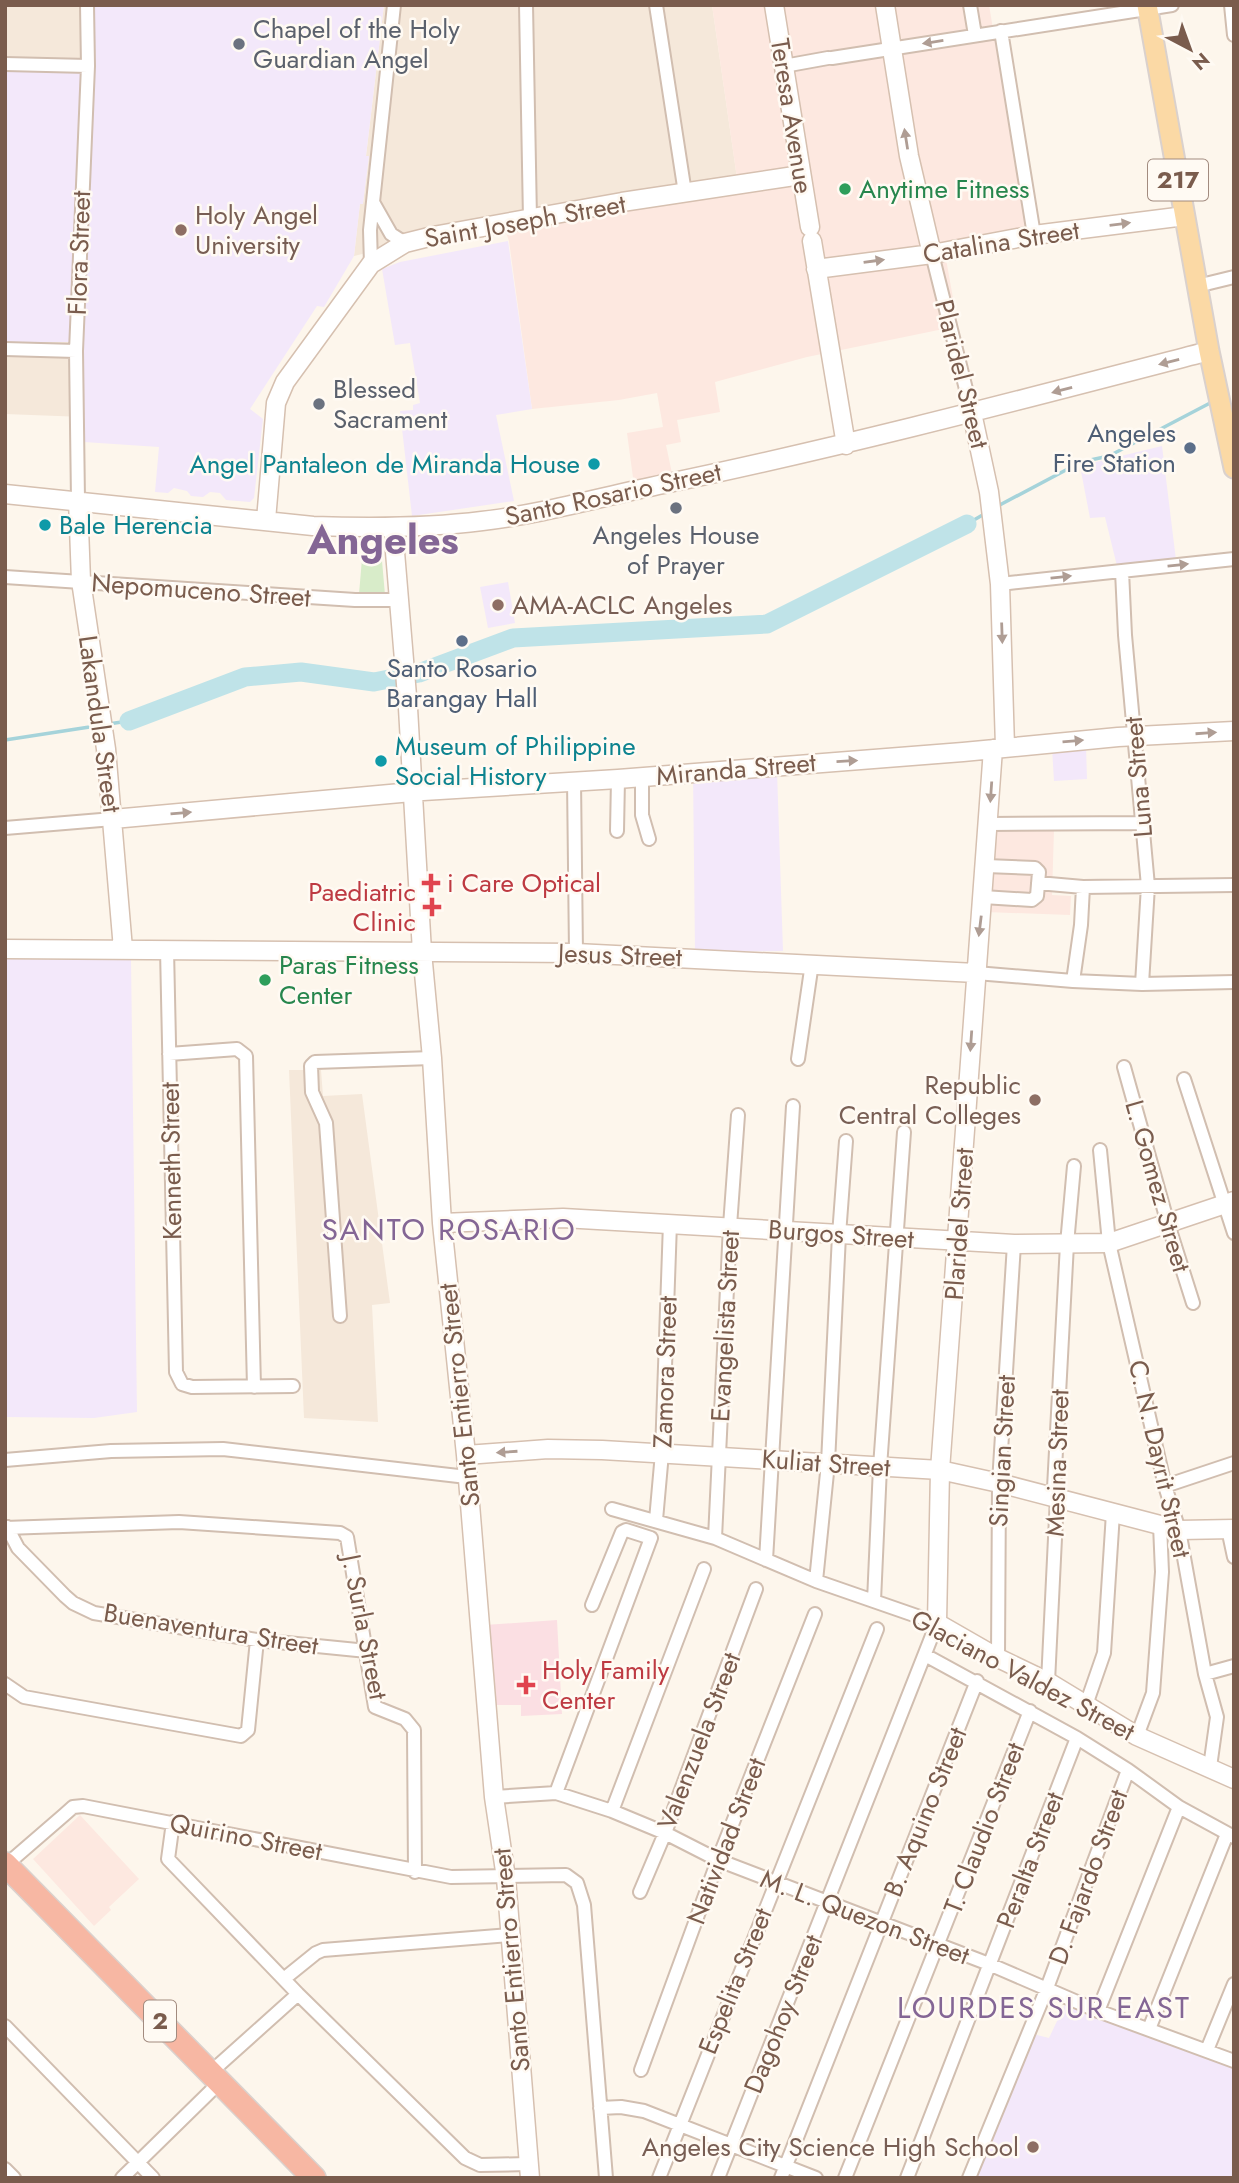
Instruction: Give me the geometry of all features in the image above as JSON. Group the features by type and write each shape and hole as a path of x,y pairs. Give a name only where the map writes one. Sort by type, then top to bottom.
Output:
{"highway":[{"name":"2","path":"6,1865 314,2178"}],"main road":[{"name":"217","path":"1147,7 1209,351 1234,468"}],"street":[{"name":"Flora Street","path":"78,500 76,351 88,66 87,5"},
{"path":"371,264 370,229 394,5"},
{"path":"526,5 530,219"},
{"path":"656,5 685,193"},
{"name":"Teresa Avenue","path":"774,5 846,445"},
{"name":"Plaridel Street","path":"885,5 909,156 989,492 1000,584 999,748 989,824 976,973 940,1470 937,1623 925,1654"},
{"path":"970,5 975,35"},
{"path":"784,66 1172,5"},
{"path":"1231,5 1234,34"},
{"path":"1001,31 1034,235"},
{"path":"5,64 88,66"},
{"name":"Saint Joseph Street","path":"266,520 276,402 285,382 371,264 405,243 433,236 801,175"},
{"path":"374,204 391,234 405,243"},
{"name":"Catalina Street","path":"816,269 932,254 1034,235 1185,216"},
{"path":"1197,286 1234,277"},
{"path":"5,349 76,351"},
{"name":"Santo Rosario Street","path":"5,494 313,526 393,528 485,521 846,445 1209,351"},
{"name":"Lakandula Street","path":"78,500 81,581 106,749 123,949"},
{"name":"Santo Entierro Street","path":"393,528 408,708 422,952 432,1058 442,1223 466,1455 494,1797 506,1878 529,2171"},
{"path":"1000,584 1234,559"},
{"name":"Luna Street","path":"1122,571 1148,886 1142,984"},
{"name":"Nepomuceno Street","path":"5,578 286,596 398,600"},
{"name":"Miranda Street","path":"113,819 413,792 618,779 1234,731"},
{"path":"642,776 642,815 649,839"},
{"path":"617,831 618,779"},
{"path":"574,780 576,953"},
{"path":"5,828 113,819"},
{"path":"989,824 1142,822"},
{"path":"984,897 1032,900 1037,896 1038,884 1038,872 1035,868 986,866"},
{"path":"1038,884 1083,887 1234,885"},
{"path":"1073,981 1082,917 1083,887"},
{"name":"Jesus Street","path":"5,949 576,953 812,963 1073,981 1142,984 1234,982"},
{"name":"Kenneth Street","path":"167,950 176,1372 186,1386 254,1387"},
{"path":"798,1059 812,963"},
{"path":"169,1054 237,1049 246,1056 254,1387 293,1386"},
{"path":"340,1316 326,1123 312,1092 311,1066 315,1062 432,1058"},
{"name":"L. Gomez Street","path":"1124,1068 1193,1303"},
{"path":"1184,1079 1229,1203 1234,1233"},
{"path":"766,1560 793,1106"},
{"name":"Evangelista Street","path":"716,1538 718,1456 738,1115"},
{"path":"874,1601 880,1466 905,1132"},
{"path":"816,1581 828,1463 846,1142"},
{"name":"C. N. Dayrit Street","path":"1100,1150 1109,1243 1165,1486 1179,1530 1205,1674 1217,1717 1210,1767"},
{"name":"Mesina Street","path":"1048,1682 1056,1497 1054,1489 1067,1244 1074,1166"},
{"name":"Burgos Street","path":"442,1223 563,1218 730,1226 958,1242 1109,1243 1229,1203"},
{"name":"Zamora Street","path":"656,1520 662,1453 670,1223"},
{"name":"Singian Street","path":"998,1658 999,1483 1014,1244"},
{"name":"Kuliat Street","path":"466,1455 548,1449 662,1453 940,1470 1179,1530 1231,1529"},
{"path":"5,1460 111,1451 223,1450 467,1477"},
{"path":"1165,1486 1234,1464"},
{"name":"Glaciano Valdez Street","path":"612,1509 716,1538 816,1581 937,1623 998,1658 1048,1682 1137,1736 1234,1779"},
{"path":"1086,1705 1104,1653 1113,1513"},
{"name":"J. Surla Street","path":"6,1527 180,1522 343,1534 349,1544 376,1709 405,1720 414,1730 415,1872"},
{"path":"1137,1736 1153,1693 1161,1572 1160,1525"},
{"name":"Buenaventura Street","path":"6,1527 18,1548 65,1596 94,1613 257,1640 367,1651"},
{"path":"1231,1529 1234,1557"},
{"path":"556,1793 651,1538 626,1530 622,1532 592,1605"},
{"path":"612,1811 704,1569"},
{"name":"Valenzuela Street","path":"640,1892 665,1833 756,1589"},
{"name":"Natividad Street","path":"641,2070 718,1860 815,1614"},
{"name":"Espelita Street","path":"659,2178 877,1629"},
{"path":"5,1684 24,1697 244,1736 248,1730 257,1640"},
{"path":"925,1654 1077,1738 1179,1807 1230,1835 1149,2029"},
{"name":"Dagohoy Street","path":"718,2178 925,1654"},
{"path":"1205,1674 1234,1666"},
{"name":"B. Aquino Street","path":"784,2172 977,1681"},
{"name":"T. Claudio Street","path":"845,2178 1030,1711"},
{"name":"Peralta Street","path":"907,2178 1077,1738"},
{"name":"D. Fajardo Street","path":"969,2178 1047,1988 1128,1770"},
{"name":"M. L. Quezon Street","path":"494,1797 556,1793 612,1811 665,1833 718,1860 1047,1988 1098,2011 1234,2061"},
{"name":"Quirino Street","path":"6,1865 74,1807 83,1806 415,1872 451,1877 566,1875 577,1884 584,1905 606,2178"},
{"path":"1098,2011 1179,1807"},
{"path":"173,1822 168,1859 298,1994 465,2158 480,2165 529,2171"},
{"path":"285,1978 323,1950 510,1934"},
{"path":"1207,2050 1234,1984"},
{"path":"122,2178 298,1994"},
{"path":"5,2026 153,2178"},
{"path":"600,2108 632,2108 731,2144 784,2172 816,2178"},
{"path":"5,2169 14,2178"}],"shaded area":[{"path":"5,5 92,5 93,72 5,70"},
{"name":"Holy Angel University","path":"92,5 384,5 366,156 369,156 354,256 324,307 317,306 250,409 263,419 254,498 250,502 226,500 220,493 210,492 203,497 191,496 187,491 174,488 168,493 155,492 159,447 84,442 84,342 5,342 5,70 93,72"},
{"path":"384,5 712,5 738,185 412,242 354,256 369,157 366,156"},
{"path":"712,5 989,5 1029,243 946,259 958,326 807,357 715,382 720,412 677,420 681,442 666,445 673,478 634,485 627,433 663,427 657,393 619,400 532,409 509,241 504,227 738,185"},
{"path":"508,241 532,409 496,415 514,501 412,516 400,411 413,410 413,405 420,403 410,343 395,345 382,269 400,262"},
{"path":"5,342 85,342 84,417 5,414"},
{"path":"1162,446 1176,560 1117,566 1105,517 1090,518 1080,466"},
{"name":"AMA-ACLC Angeles","path":"508,582 515,623 488,628 480,587"},
{"path":"1086,746 1087,779 1054,781 1052,748"},
{"path":"777,771 783,951 695,952 693,773"},
{"path":"991,828 1054,830 1052,895 1071,896 1070,915 986,912"},
{"path":"5,959 131,960 137,1412 94,1418 5,1417"},
{"path":"289,1070 321,1070 323,1096 362,1094 390,1303 372,1305 378,1422 304,1418"},
{"name":"Holy Family Center","path":"557,1620 562,1714 521,1716 521,1705 494,1705 485,1625"},
{"path":"80,1815 139,1879 109,1907 111,1910 94,1926 33,1859"},
{"path":"1066,2002 1234,2067 1234,2178 974,2178 1033,2034 1049,2038"}],"green space":[{"path":"363,547 381,549 385,595 359,594"}],"waterway":[{"path":"996,507 1081,462 1109,456 1212,402"},
{"path":"967,524 986,513"},
{"path":"129,721 245,677 301,672 374,682 419,673 513,638 767,624 967,524"},
{"path":"108,724 129,721"},
{"path":"5,740 96,726"}],"place":[{"name":"Chapel of the Holy Guardian Angel","path":"239,44"},
{"name":"Anytime Fitness","path":"845,189"},
{"name":"Holy Angel University","path":"181,230"},
{"name":"Blessed Sacrament","path":"319,404"},
{"name":"Angeles Fire Station","path":"1190,448"},
{"name":"Angel Pantaleon de Miranda House","path":"594,464"},
{"name":"Angeles House of Prayer","path":"676,508"},
{"name":"Bale Herencia","path":"45,525"},
{"name":"AMA-ACLC Angeles","path":"498,605"},
{"name":"Santo Rosario Barangay Hall","path":"462,641"},
{"name":"Museum of Philippine Social History","path":"381,761"},
{"name":"i Care Optical","path":"431,883"},
{"name":"Paediatric Clinic","path":"432,907"},
{"name":"Paras Fitness Center","path":"265,980"},
{"name":"Republic Central Colleges","path":"1035,1100"},
{"name":"Holy Family Center","path":"526,1685"},
{"name":"Angeles City Science High School","path":"1033,2147"}],"district":[{"name":"Angeles","path":"383,540"},
{"name":"SANTO ROSARIO","path":"449,1230"},
{"name":"LOURDES SUR EAST","path":"1044,2008"}]}
